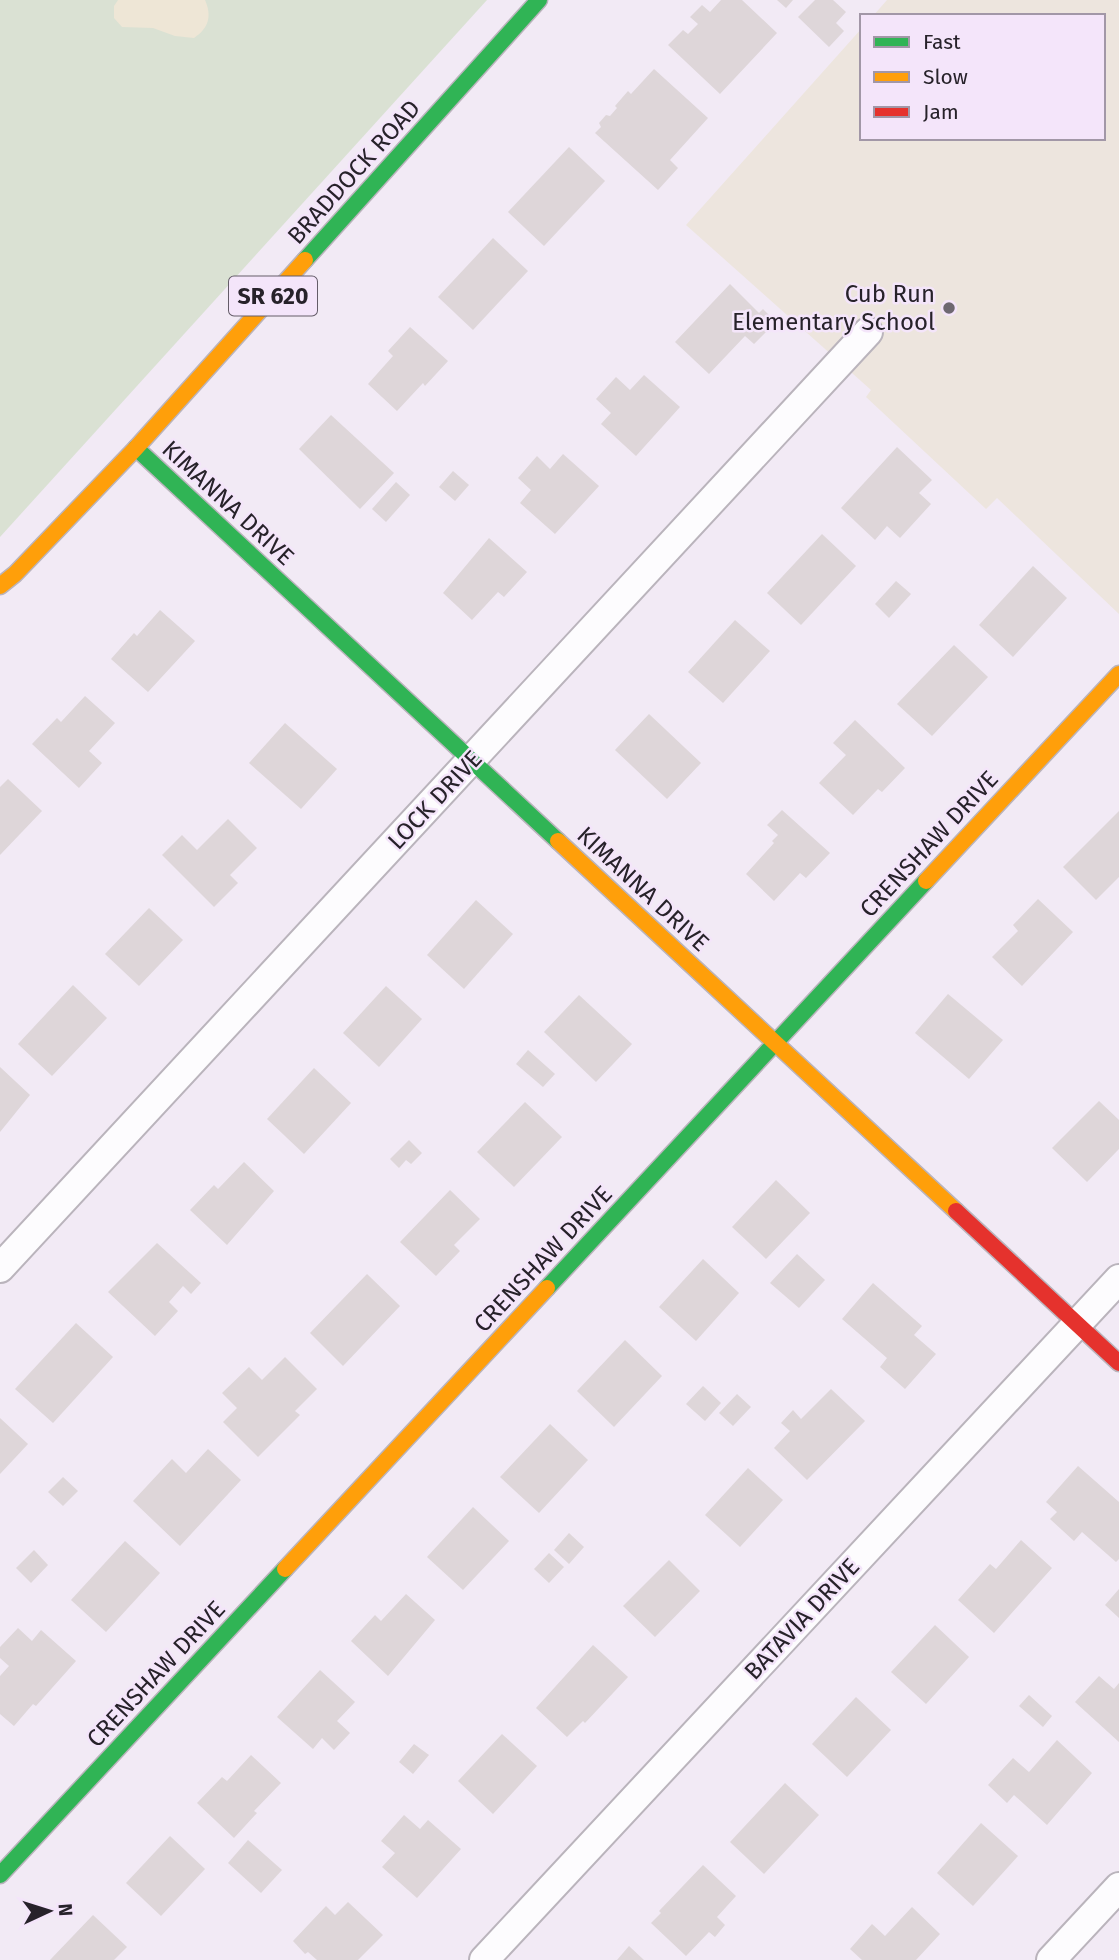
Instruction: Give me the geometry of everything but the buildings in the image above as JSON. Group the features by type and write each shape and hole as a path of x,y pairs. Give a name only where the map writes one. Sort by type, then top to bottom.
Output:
{"street":[{"name":"BRADDOCK ROAD","path":"0,586 15,574 136,448 539,0"},
{"name":"LOCK DRIVE","path":"0,1268 868,332"},
{"name":"KIMANNA DRIVE","path":"136,448 1119,1363"},
{"name":"CRENSHAW DRIVE","path":"0,1875 1119,674"},
{"name":"BATAVIA DRIVE","path":"484,1960 1119,1279"},
{"path":"1051,1960 1119,1887"}],"shaded area":[{"path":"0,0 487,0 0,537"},
{"name":"Cub Run Elementary School","path":"887,0 1119,0 1119,614 997,498 986,509 866,397 871,390 686,225 860,30 860,140 1105,140 1105,14 875,14"}],"sand":[{"path":"118,0 205,0 208,21 194,38 175,36 153,28 122,27 114,18 114,6"}],"traffic: fast":[{"path":"305,260 539,0"},
{"path":"136,448 558,841"},
{"path":"547,1288 926,881"},
{"path":"0,1875 285,1569"}],"traffic: slow":[{"path":"0,586 15,574 136,448 305,260"},
{"path":"926,881 1119,674"},
{"path":"558,841 956,1211"},
{"path":"285,1569 547,1288"}],"traffic: jam":[{"path":"956,1211 1119,1363"}],"place":[{"name":"Cub Run Elementary School","path":"949,308"}]}
